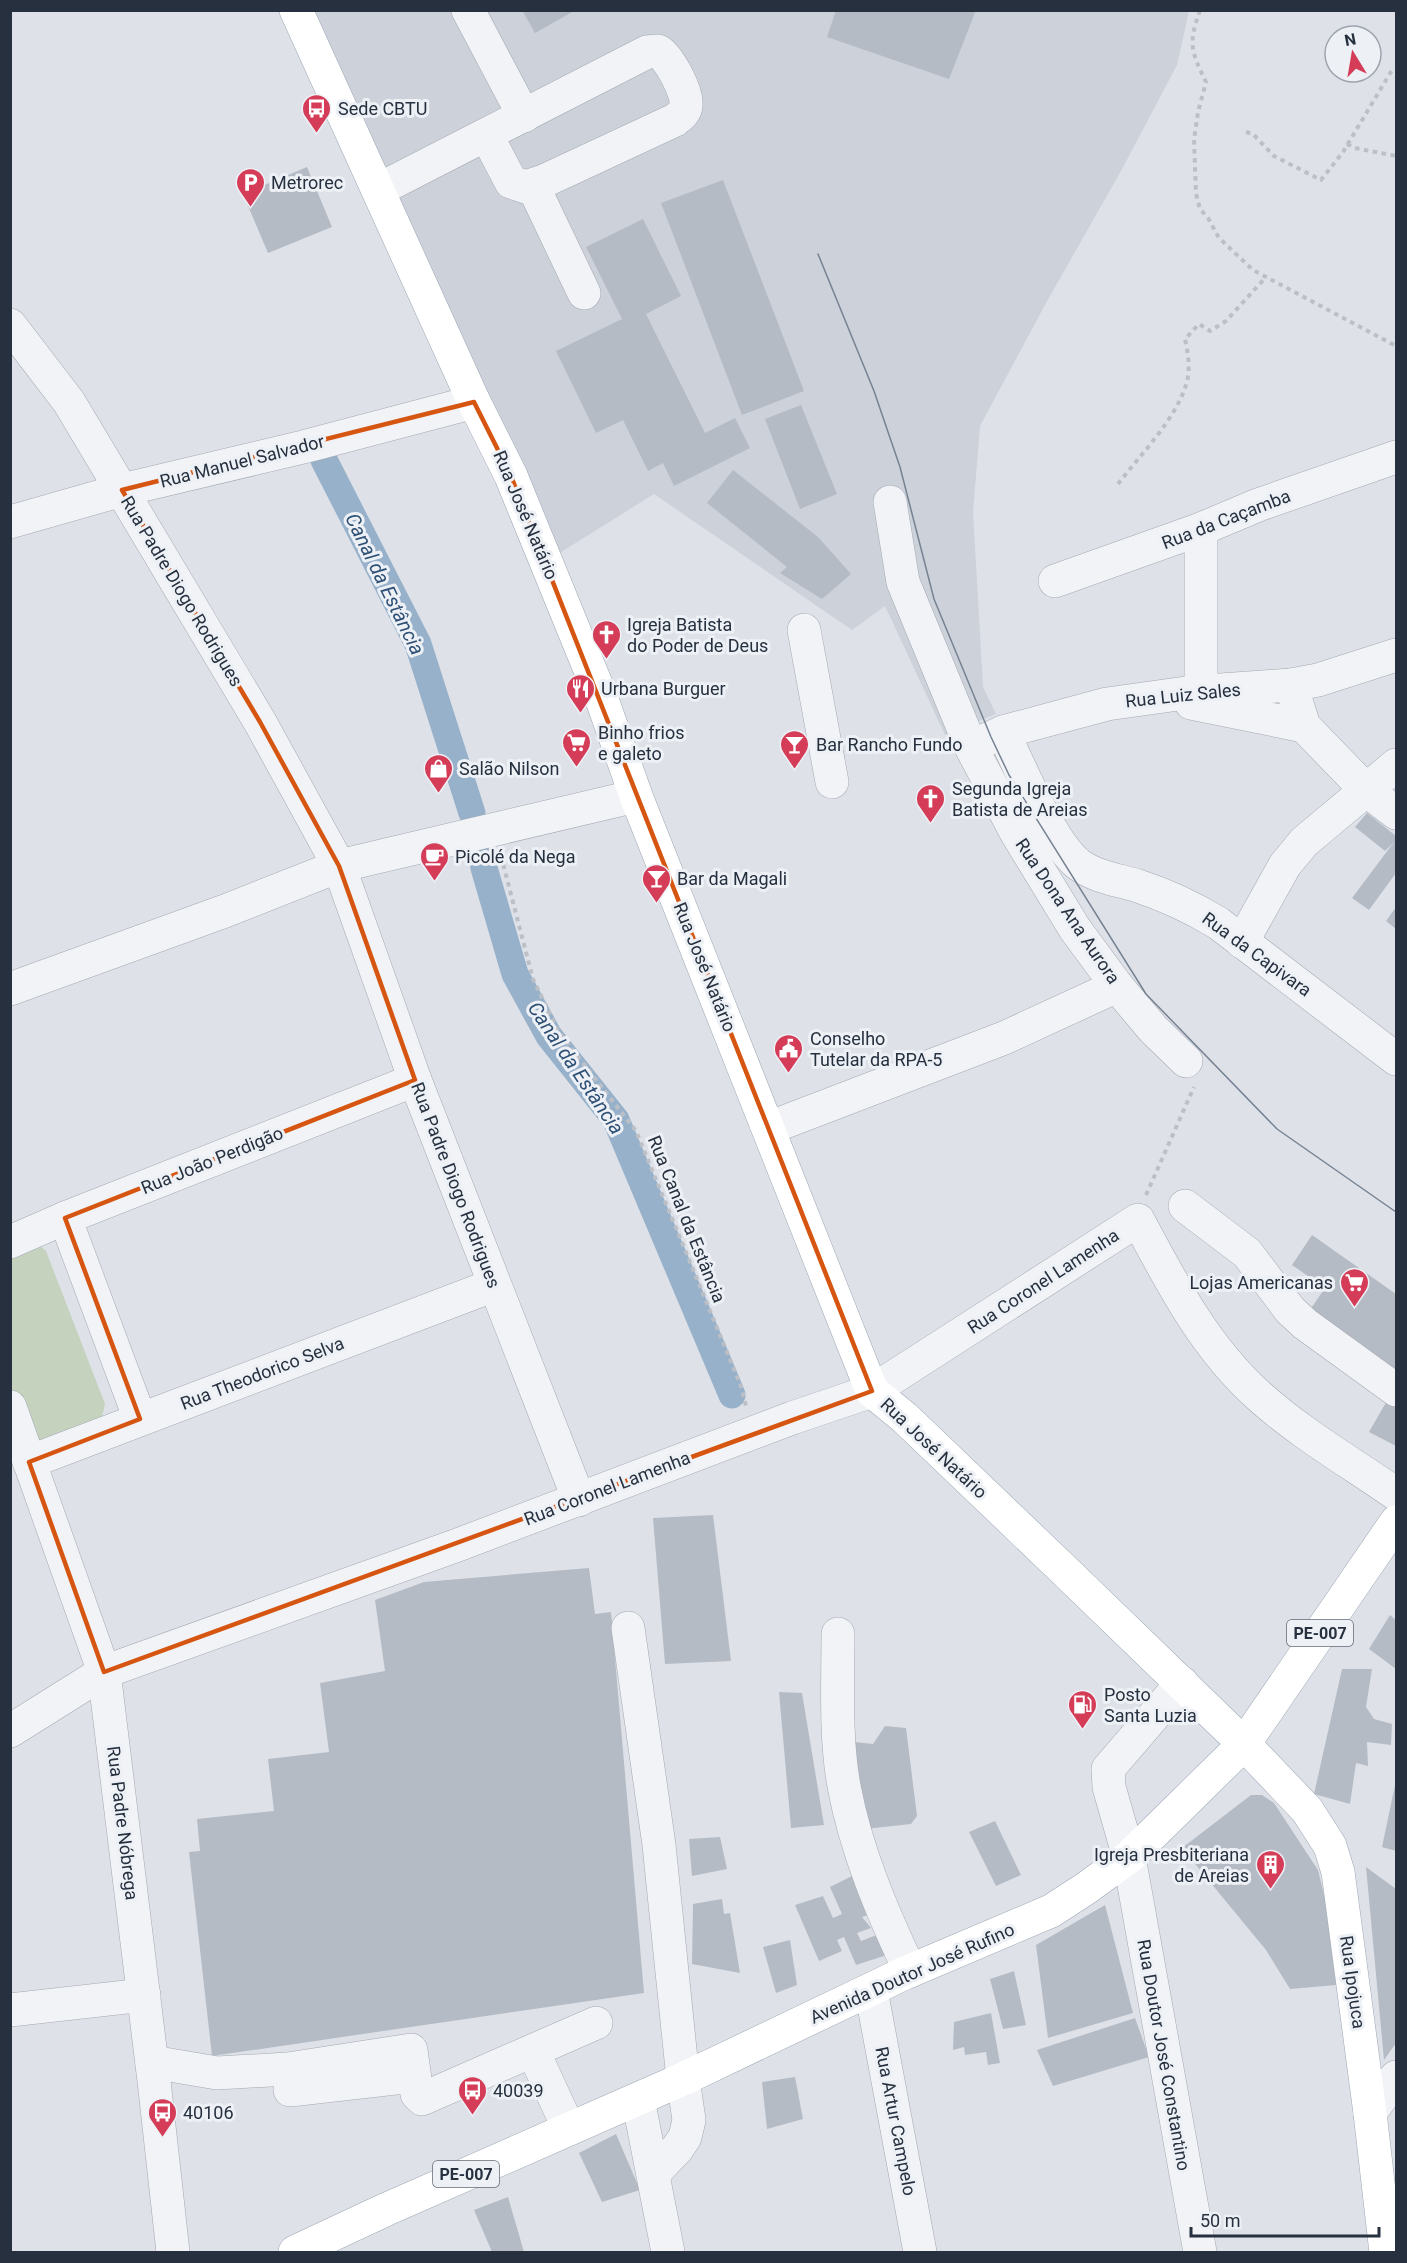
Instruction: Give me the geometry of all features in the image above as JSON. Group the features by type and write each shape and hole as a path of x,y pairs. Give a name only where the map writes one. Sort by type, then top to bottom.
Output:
{"main road":[{"name":"Rua José Natário","path":"296,10 474,402 511,476 600,694 636,796 872,1391 912,1425 1244,1744"},
{"name":"Avenida Doutor José Rufino","path":"295,2253 398,2204 683,2079 910,1971 1051,1911 1129,1857 1244,1744 1396,1522"},
{"name":"Rua Ipojuca","path":"1244,1744 1306,1810 1330,1846 1338,1872 1386,2253"}],"street":[{"path":"468,10 524,116"},
{"path":"378,190 488,136 643,53 652,51 663,54 685,94 687,103 686,110 675,120 533,186 520,187 511,182 488,136"},
{"path":"533,186 584,293"},
{"name":"Rua Padre Diogo Rodrigues","path":"10,325 69,402 260,722 339,867 415,1080 579,1500"},
{"name":"Rua Manuel Salvador","path":"10,522 122,490 303,447 474,402"},
{"name":"Rua da Caçamba","path":"1055,581 1201,529 1258,505 1396,457"},
{"name":"Rua Dona Ana Aurora","path":"890,502 903,582 971,747 1017,834 1075,929 1117,986 1154,1029 1186,1061"},
{"path":"1201,529 1201,691"},
{"path":"804,630 832,782"},
{"name":"Rua Luiz Sales","path":"971,747 1003,732 1107,704 1201,691 1291,685 1318,680 1396,655"},
{"path":"1291,685 1304,726 1366,790 1396,813"},
{"path":"1157,697 1304,726"},
{"name":"Rua da Capivara","path":"1003,732 1050,825 1065,851 1079,865 1197,910 1396,1059"},
{"path":"1242,942 1285,865 1304,842 1396,765"},
{"path":"10,989 339,867 636,796"},
{"path":"769,1128 1004,1038 1117,986"},
{"name":"Rua João Perdigão","path":"10,1242 65,1218 415,1080"},
{"path":"1185,1206 1247,1253 1290,1310 1305,1324 1396,1390"},
{"path":"65,1218 140,1419"},
{"name":"Rua Coronel Lamenha","path":"10,1731 104,1672 579,1500 754,1432 872,1391 1138,1220 1177,1293 1227,1362 1258,1395 1290,1422 1396,1494"},
{"name":"Rua Theodorico Selva","path":"29,1462 494,1285"},
{"name":"Rua Padre Nóbrega","path":"10,1407 104,1672 173,2253"},
{"path":"628,1628 659,1845 689,2120 685,2137 654,2173"},
{"path":"838,1634 839,1730 843,1785 865,1865 880,1907 910,1971"},
{"name":"Rua Doutor José Constantino","path":"1182,1683 1108,1770 1109,1787 1129,1857 1200,2253"},
{"name":"Rua Artur Campelo","path":"872,1990 921,2253"},
{"path":"10,2010 144,1995"},
{"path":"153,2072 217,2083 288,2079 350,2071 411,2050 417,2094 422,2099 596,2023"},
{"path":"533,2051 569,2129"},
{"path":"1370,2113 1396,2077"},
{"path":"638,2098 668,2253"}],"path":[{"path":"1200,10 1192,33 1193,54 1206,82 1194,140 1200,209 1219,238 1253,270 1396,346"},
{"path":"1246,132 1253,134 1274,156 1321,180 1347,144 1392,70"},
{"path":"1347,144 1355,148 1396,156"},
{"path":"1118,484 1176,409 1187,383 1188,356 1185,339 1199,324 1210,331 1226,321 1266,277"},
{"name":"Rua Canal da Estância","path":"494,830 533,979 558,1031 636,1131 741,1386 754,1432"},
{"path":"1150,1182 1191,1096 1195,1082 1193,1071 1186,1061"}],"highlighted area":[{"path":"474,402 511,476 872,1391 104,1672 29,1462 140,1419 65,1218 415,1080 339,866 260,722 122,490"}],"shaded area":[{"path":"315,11 1189,11 1177,65 980,426 973,513 983,687 996,714 945,735 885,606 852,630 654,494 558,554"}],"green space":[{"path":"30,1244 46,1251 105,1404 102,1417 36,1444 11,1397 11,1249"}],"building":[{"path":"522,10 576,10 535,33"},
{"path":"836,10 976,10 949,79 827,37"},
{"path":"307,167 332,227 268,253 243,194"},
{"path":"723,180 804,391 742,415 661,203"},
{"path":"643,219 681,296 646,314 705,433 735,418 750,448 674,486 663,463 648,471 623,420 596,433 556,351 622,319 586,247"},
{"path":"801,405 837,494 800,509 765,419"},
{"path":"733,470 818,537 851,574 822,599 780,573 787,567 707,503"},
{"path":"1367,813 1396,836 1396,873 1369,910 1352,898 1394,842 1385,851 1355,827"},
{"path":"1396,907 1396,929 1386,921"},
{"name":"Lojas Americanas","path":"1312,1235 1396,1294 1396,1387 1303,1320 1325,1288 1292,1265"},
{"path":"1388,1399 1396,1404 1396,1446 1369,1432"},
{"path":"713,1515 731,1661 665,1664 653,1518"},
{"path":"589,1568 595,1614 611,1612 644,1993 212,2056 189,1852 200,1851 197,1819 274,1811 268,1759 329,1752 320,1683 385,1671 375,1600 424,1582"},
{"path":"1390,1615 1396,1620 1396,1669 1369,1649"},
{"path":"1342,1669 1372,1669 1366,1707 1374,1719 1392,1724 1391,1745 1367,1742 1368,1766 1356,1763 1350,1804 1314,1794"},
{"path":"779,1692 802,1693 824,1825 791,1828"},
{"path":"885,1726 906,1728 917,1816 911,1824 865,1829 857,1790 855,1742 873,1744"},
{"path":"1396,1785 1396,1851 1382,1847"},
{"name":"Igreja Presbiteriana de Areias","path":"1251,1795 1262,1795 1274,1803 1318,1870 1325,1899 1336,1985 1290,1989 1266,1950 1182,1848"},
{"path":"995,1821 1021,1875 996,1886 969,1832"},
{"path":"720,1837 727,1869 692,1876 689,1839"},
{"path":"1366,1867 1396,1889 1396,2043 1384,2060"},
{"path":"852,1876 868,1915 862,1917 871,1928 857,1933 861,1941 882,1933 890,1954 856,1965 844,1937 837,1940 842,1951 819,1961 795,1905 823,1896 833,1918 842,1914 830,1887"},
{"path":"722,1899 724,1914 730,1913 740,1973 692,1964 693,1904"},
{"path":"1105,1905 1133,2013 1048,2038 1036,1945"},
{"path":"790,1940 797,1985 776,1993 763,1947"},
{"path":"1014,1971 1026,2025 1003,2029 990,1979"},
{"path":"991,2013 1000,2063 988,2065 986,2052 965,2055 964,2047 953,2050 954,2022"},
{"path":"1135,2018 1149,2057 1053,2086 1037,2050"},
{"path":"795,2077 803,2119 767,2129 762,2082"},
{"path":"616,2134 640,2190 602,2202 579,2153"},
{"path":"508,2197 524,2252 492,2252 474,2210"}],"waterway":[{"name":"Canal da Estância","path":"324,460 418,644 472,813"},
{"name":"Canal da Estância","path":"479,836 484,868 515,974 549,1036 616,1120 732,1395"}],"tram line":[{"path":"818,254 874,391 900,467 934,599 1009,775 1146,994 1277,1129 1396,1212"}],"place":[{"name":"Sede CBTU","path":"317,134"},
{"name":"Metrorec","path":"250,208"},
{"name":"Igreja Batista do Poder de Deus","path":"606,660"},
{"name":"Urbana Burguer","path":"580,714"},
{"name":"Binho frios e galeto","path":"577,768"},
{"name":"Bar Rancho Fundo","path":"795,770"},
{"name":"Salão Nilson","path":"438,794"},
{"name":"Segunda Igreja Batista de Areias","path":"931,824"},
{"name":"Picolé da Nega","path":"434,882"},
{"name":"Bar da Magali","path":"656,904"},
{"name":"Conselho Tutelar da RPA-5","path":"789,1074"},
{"name":"Lojas Americanas","path":"1354,1308"},
{"name":"Posto Santa Luzia","path":"1083,1730"},
{"name":"Igreja Presbiteriana de Areias","path":"1270,1890"},
{"name":"40039","path":"472,2116"},
{"name":"40106","path":"162,2138"}]}
